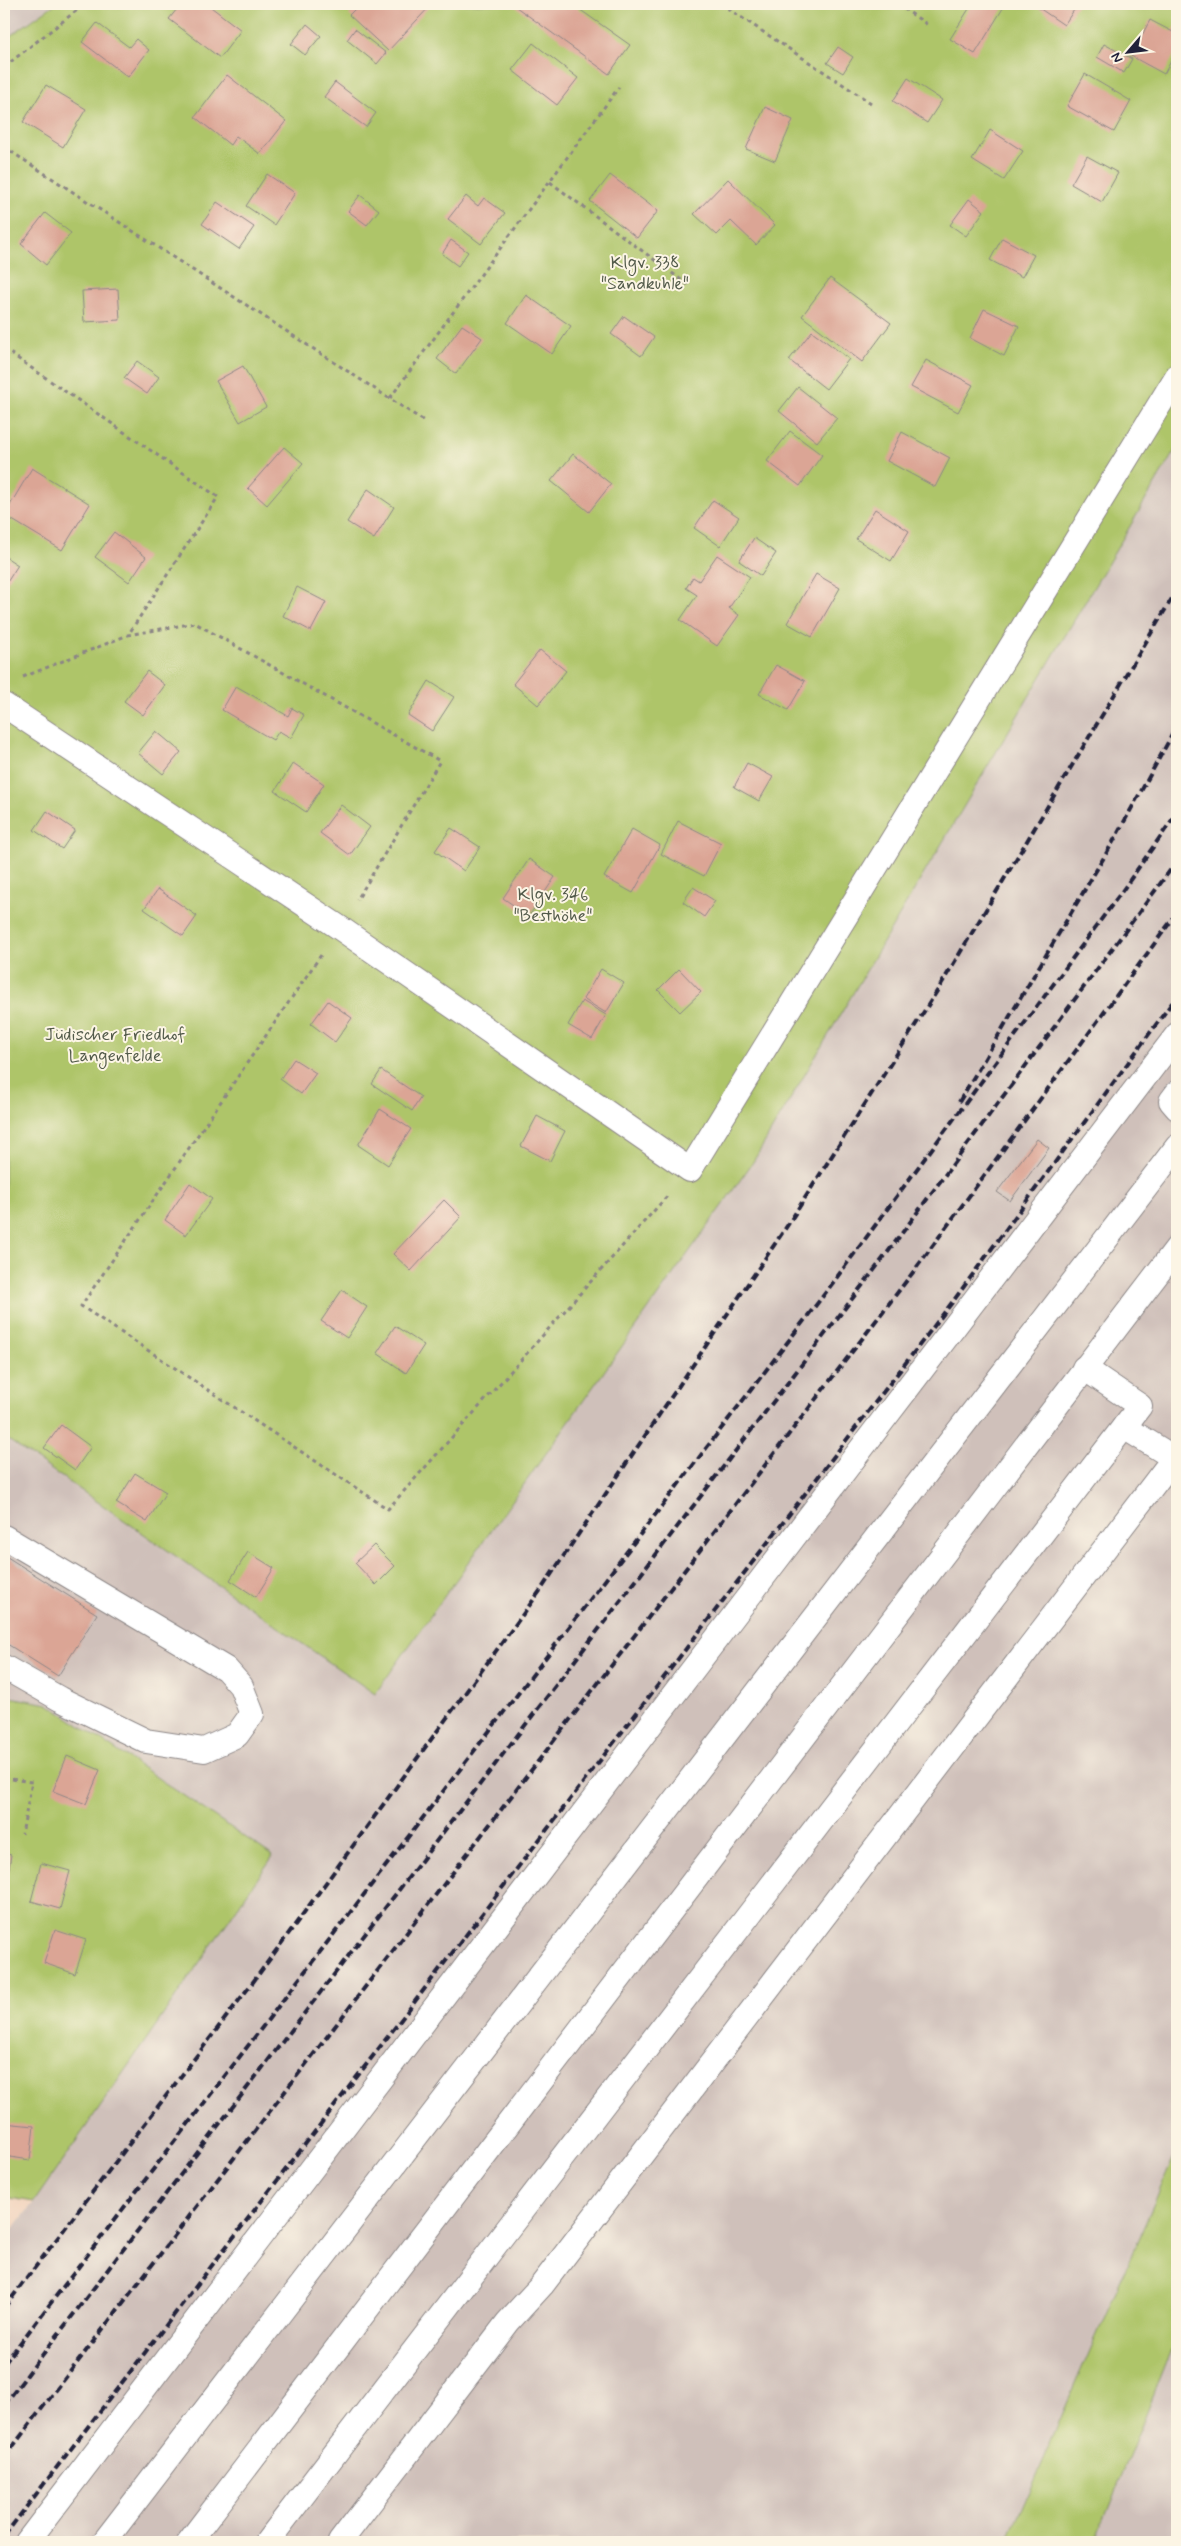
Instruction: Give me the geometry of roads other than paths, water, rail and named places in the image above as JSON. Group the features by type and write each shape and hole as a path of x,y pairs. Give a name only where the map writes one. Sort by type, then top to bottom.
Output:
{"lane":[{"path":"4,705 340,928 690,1170 1177,376"},
{"path":"27,2542 1177,1035"},
{"path":"1177,1093 1171,1102 1177,1108"},
{"path":"104,2542 1177,1147"},
{"path":"189,2542 1177,1248"},
{"path":"267,2542 1140,1406 1084,1368"},
{"path":"340,2542 508,2322 542,2285 1174,1458 1124,1427"},
{"path":"4,1537 226,1669 241,1686 252,1714 237,1735 204,1750 146,1742 60,1699 4,1667"}],"tram line":[{"path":"4,10 12,4"}],"railway":[{"path":"4,2308 253,1982 540,1591 789,1223 939,988 1177,590"},
{"path":"959,1102 1113,842 1177,726"},
{"path":"4,2364 826,1292 1120,894 1177,813"},
{"path":"4,2405 888,1252 1177,861"},
{"path":"4,2458 914,1271 1177,913"},
{"path":"4,2536 954,1300 1177,996"}],"park label":[{"name":"Klgv. 338 \"Sandkuhle\"","path":"645,272"},
{"name":"Klgv. 346 \"Besthöhe\"","path":"553,904"},
{"name":"Jüdischer Friedhof Langenfelde","path":"115,1044"}]}
